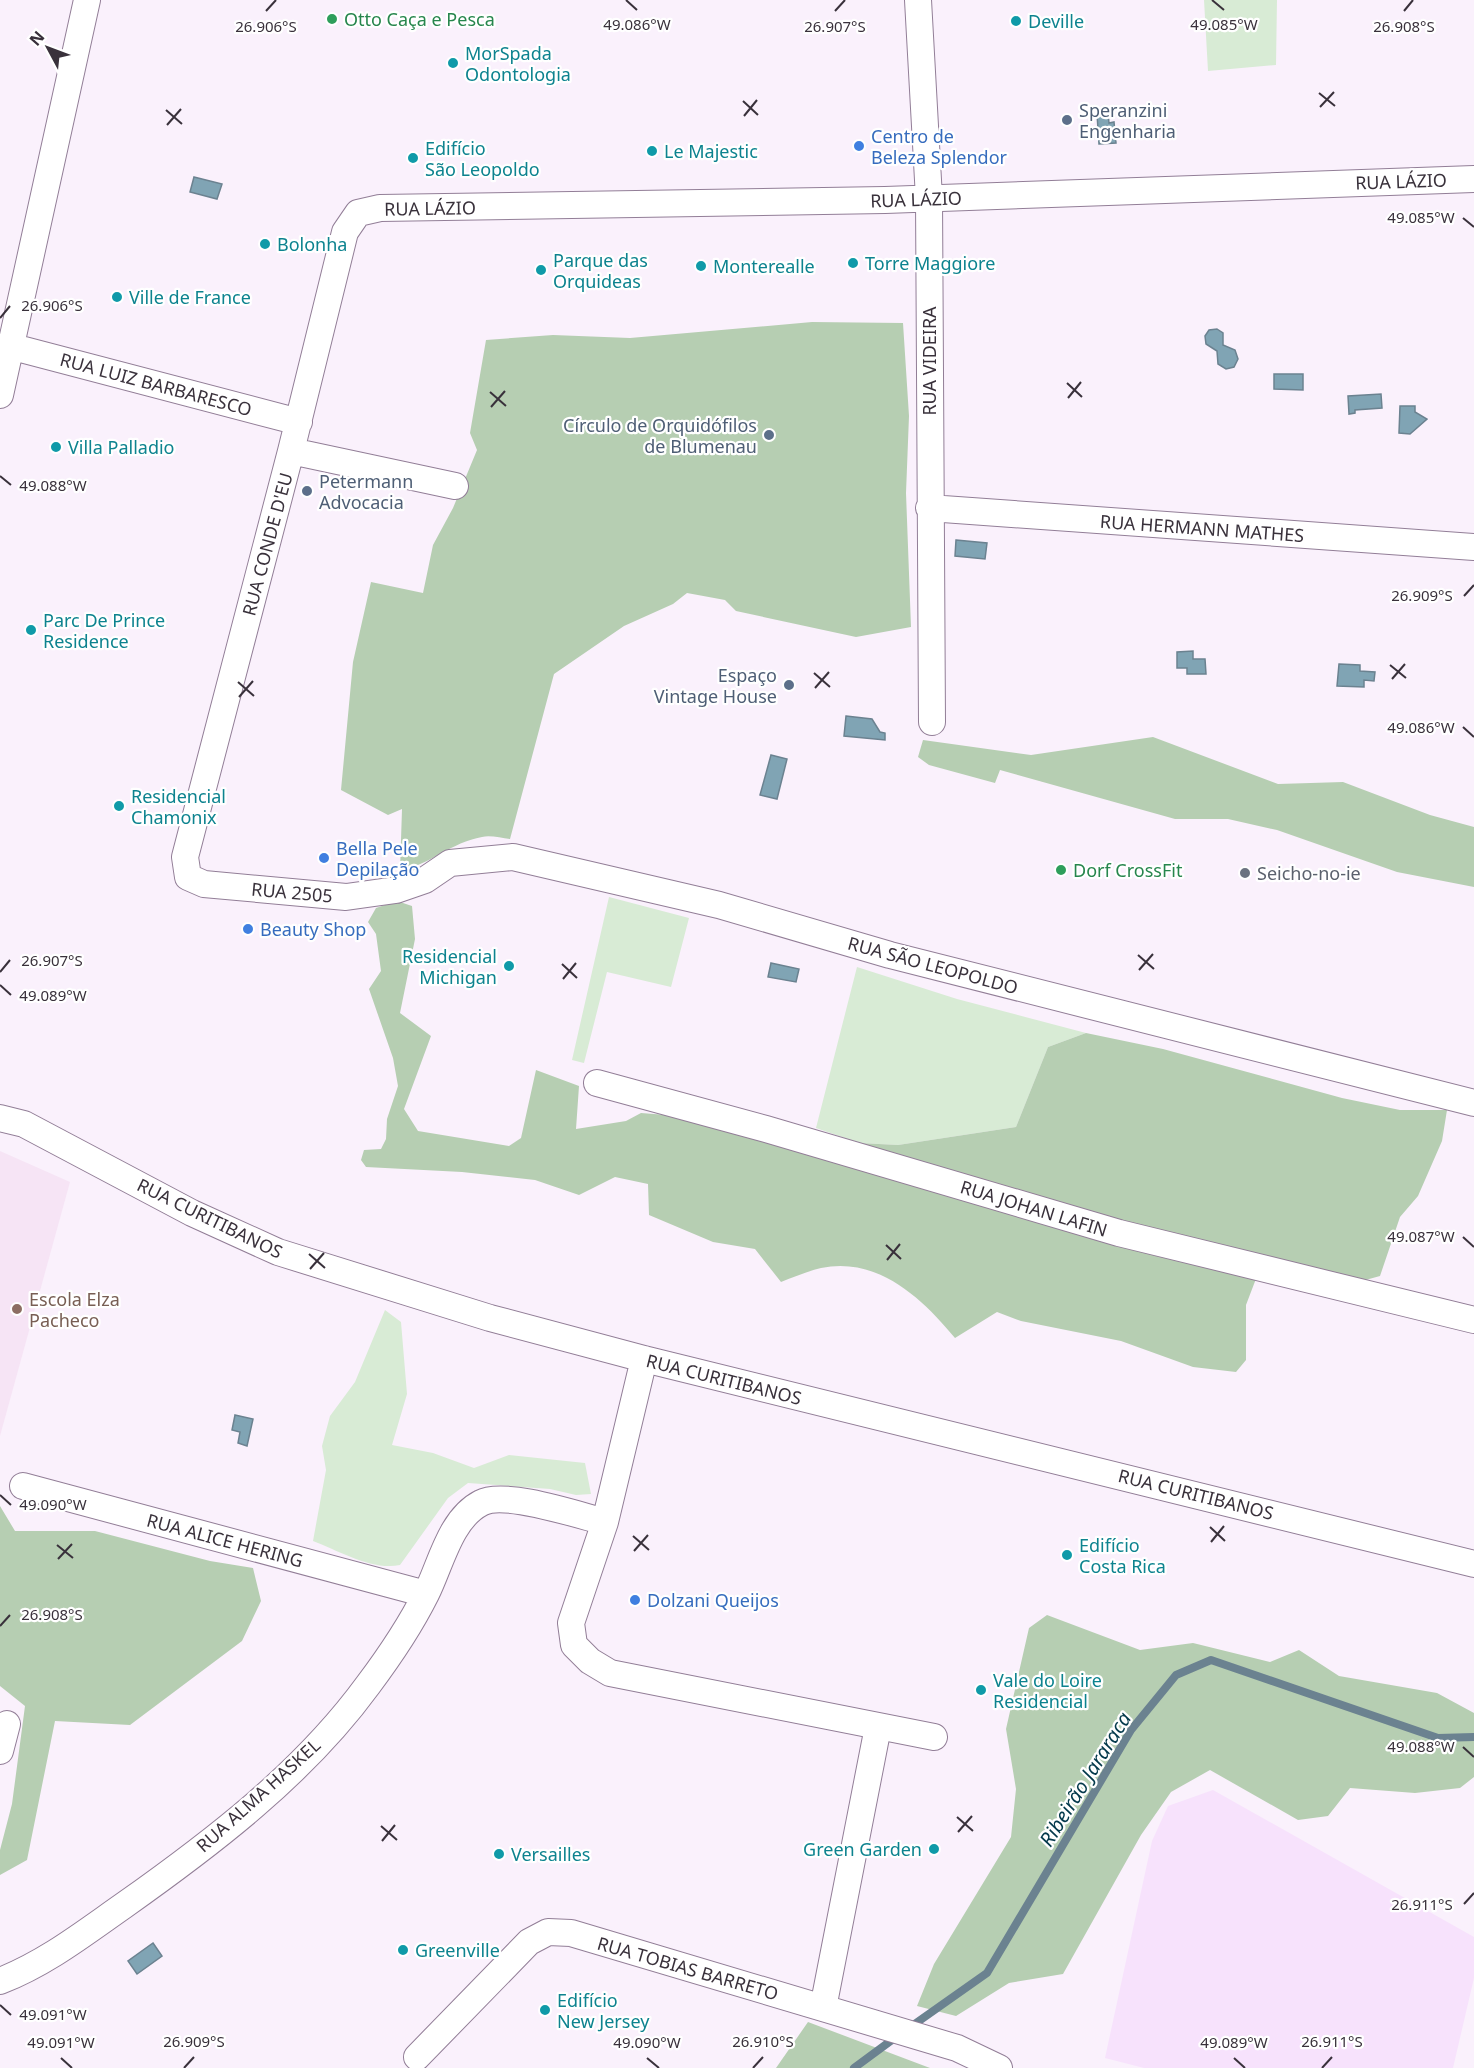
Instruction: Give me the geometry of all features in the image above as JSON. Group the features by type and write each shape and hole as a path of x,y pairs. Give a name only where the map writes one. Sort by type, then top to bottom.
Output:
{"street":[{"path":"0,395 13,347 87,0"},
{"name":"RUA VIDEIRA","path":"918,0 929,198 932,722"},
{"name":"RUA LÁZIO","path":"358,213 392,208 929,198 1474,179"},
{"name":"RUA CONDE D'EU","path":"188,877 185,856 291,452 345,232 358,213"},
{"name":"RUA LUIZ BARBARESCO","path":"13,347 298,422"},
{"path":"291,452 455,486"},
{"name":"RUA HERMANN MATHES","path":"929,508 1474,547"},
{"name":"RUA SÃO LEOPOLDO","path":"396,890 425,880 450,863 513,857 719,905 890,955 1474,1103"},
{"name":"RUA 2505","path":"188,877 204,884 346,897 396,890"},
{"name":"RUA JOHAN LAFIN","path":"597,1083 766,1129 1119,1233 1474,1320"},
{"name":"RUA CURITIBANOS","path":"0,1118 24,1124 192,1213 278,1252 490,1318 644,1359 1474,1564"},
{"path":"644,1359 605,1522 572,1623 574,1645 590,1661 610,1673 934,1737"},
{"name":"RUA ALICE HERING","path":"23,1486 426,1594"},
{"name":"RUA ALMA HASKEL","path":"0,1981 32,1968 153,1885 230,1825 298,1765 367,1686 426,1594 450,1541 467,1512 483,1501 513,1499 605,1522"},
{"path":"0,1751 7,1724"},
{"path":"823,2008 878,1726"},
{"name":"RUA TOBIAS BARRETO","path":"417,2057 529,1942 549,1932 571,1933 876,2023 957,2048 999,2068"}],"shaded area":[{"name":"Escola Elza Pacheco","path":"0,1151 70,1182 0,1436"},
{"path":"1213,1790 1474,1937 1474,1978 1453,2068 1144,2068 1105,2058 1152,1841 1168,1806"}],"green space":[{"path":"1204,0 1277,0 1276,65 1208,71"},
{"path":"812,322 903,323 909,416 906,493 911,627 856,637 736,611 725,600 687,593 673,604 624,626 554,674 510,839 488,836 471,840 421,864 400,871 402,809 388,815 341,790 353,662 371,582 423,593 433,545 453,508 477,450 470,433 486,340 553,335 630,338"},
{"path":"1153,737 1278,784 1343,782 1430,815 1474,827 1474,887 1397,872 1277,830 1228,819 1175,819 1000,770 995,783 929,765 918,757 923,740 1031,755"},
{"path":"609,897 689,918 671,987 607,972 584,1063 572,1060"},
{"path":"397,901 412,906 415,939 400,1013 431,1036 404,1109 418,1131 509,1146 521,1138 536,1070 579,1086 576,1129 626,1121 641,1113 692,1117 836,1159 859,1143 898,1145 1016,1127 1048,1047 1086,1033 1163,1049 1342,1098 1400,1110 1447,1110 1442,1141 1418,1196 1400,1217 1380,1276 1351,1284 1262,1263 1246,1305 1246,1360 1236,1372 1193,1367 1121,1341 1021,1321 997,1312 955,1338 913,1295 879,1274 861,1268 841,1266 821,1268 781,1282 755,1249 713,1242 649,1215 648,1184 615,1177 579,1195 535,1180 462,1172 366,1167 361,1160 364,1150 381,1149 386,1139 387,1119 398,1086 393,1058 369,989 381,971 376,934 368,922 376,908"},
{"path":"857,967 957,999 1086,1033 1048,1047 1016,1127 898,1145 859,1143 816,1128"},
{"path":"385,1310 401,1322 407,1394 392,1445 433,1453 474,1468 509,1455 585,1463 591,1494 576,1495 550,1489 468,1483 448,1498 400,1565 367,1563 313,1541 326,1470 322,1446 330,1416 355,1382"},
{"path":"0,1506 15,1531 95,1531 210,1561 253,1568 261,1601 242,1641 130,1725 55,1721 27,1860 0,1875 0,1850 12,1804 25,1706 0,1686"},
{"path":"1047,1615 1140,1650 1193,1643 1270,1662 1299,1650 1339,1676 1437,1693 1474,1713 1474,1777 1460,1788 1415,1793 1350,1788 1328,1816 1298,1820 1210,1770 1171,1792 1141,1835 1063,1974 1009,1983 956,2016 917,2006 934,1964 1011,1837 1016,1789 1006,1729 1029,1628"},
{"path":"808,2022 930,2068 776,2068"}],"water":[{"path":"1108,113 1109,123 1114,122 1116,143 1099,144 1097,114"},
{"path":"194,177 222,184 217,199 190,192"},
{"path":"1217,329 1223,333 1223,345 1235,350 1238,359 1234,367 1226,369 1218,364 1217,351 1206,344 1205,336 1209,330"},
{"path":"1274,374 1303,374 1303,390 1274,389"},
{"path":"1381,394 1382,408 1355,410 1355,413 1349,414 1348,396"},
{"path":"1400,406 1415,406 1415,412 1427,419 1410,434 1399,433"},
{"path":"956,540 987,543 985,559 955,556"},
{"path":"1193,651 1193,659 1205,659 1206,674 1187,674 1187,668 1177,668 1177,652"},
{"path":"1339,664 1360,665 1360,671 1375,672 1374,681 1364,680 1364,687 1337,686"},
{"path":"846,716 872,719 880,732 885,733 885,740 844,736"},
{"path":"771,755 787,759 777,799 760,795"},
{"path":"771,963 799,969 796,982 768,977"},
{"path":"235,1415 253,1419 247,1446 238,1443 240,1432 232,1430"},
{"path":"153,1943 162,1956 137,1974 128,1961"}],"waterway":[{"name":"Ribeirão Jararaca","path":"909,2028 987,1973 1131,1730 1176,1675 1211,1660 1438,1738 1474,1737"},
{"name":"Ribeirão Jararaca","path":"854,2068 896,2037"}],"place":[{"name":"Otto Caça e Pesca","path":"332,19"},
{"name":"Deville","path":"1016,21"},
{"name":"MorSpada Odontologia","path":"453,63"},
{"name":"Speranzini Engenharia","path":"1067,120"},
{"name":"Centro de Beleza Splendor","path":"859,146"},
{"name":"Le Majestic","path":"652,151"},
{"name":"Edifício São Leopoldo","path":"413,158"},
{"name":"Bolonha","path":"265,244"},
{"name":"Torre Maggiore","path":"853,263"},
{"name":"Monterealle","path":"701,266"},
{"name":"Parque das Orquideas","path":"541,270"},
{"name":"Ville de France","path":"117,297"},
{"name":"Círculo de Orquidófilos de Blumenau","path":"769,435"},
{"name":"Villa Palladio","path":"56,447"},
{"name":"Petermann Advocacia","path":"307,491"},
{"name":"Parc De Prince Residence","path":"31,630"},
{"name":"Espaço Vintage House","path":"789,685"},
{"name":"Residencial Chamonix","path":"119,806"},
{"name":"Bella Pele Depilação","path":"324,858"},
{"name":"Dorf CrossFit","path":"1061,870"},
{"name":"Seicho-no-ie","path":"1245,873"},
{"name":"Beauty Shop","path":"248,929"},
{"name":"Residencial Michigan","path":"509,966"},
{"name":"Escola Elza Pacheco","path":"17,1309"},
{"name":"Edifício Costa Rica","path":"1067,1555"},
{"name":"Dolzani Queijos","path":"635,1600"},
{"name":"Vale do Loire Residencial","path":"981,1690"},
{"name":"Green Garden","path":"934,1849"},
{"name":"Versailles","path":"499,1854"},
{"name":"Greenville","path":"403,1950"},
{"name":"Edifício New Jersey","path":"545,2010"}]}
